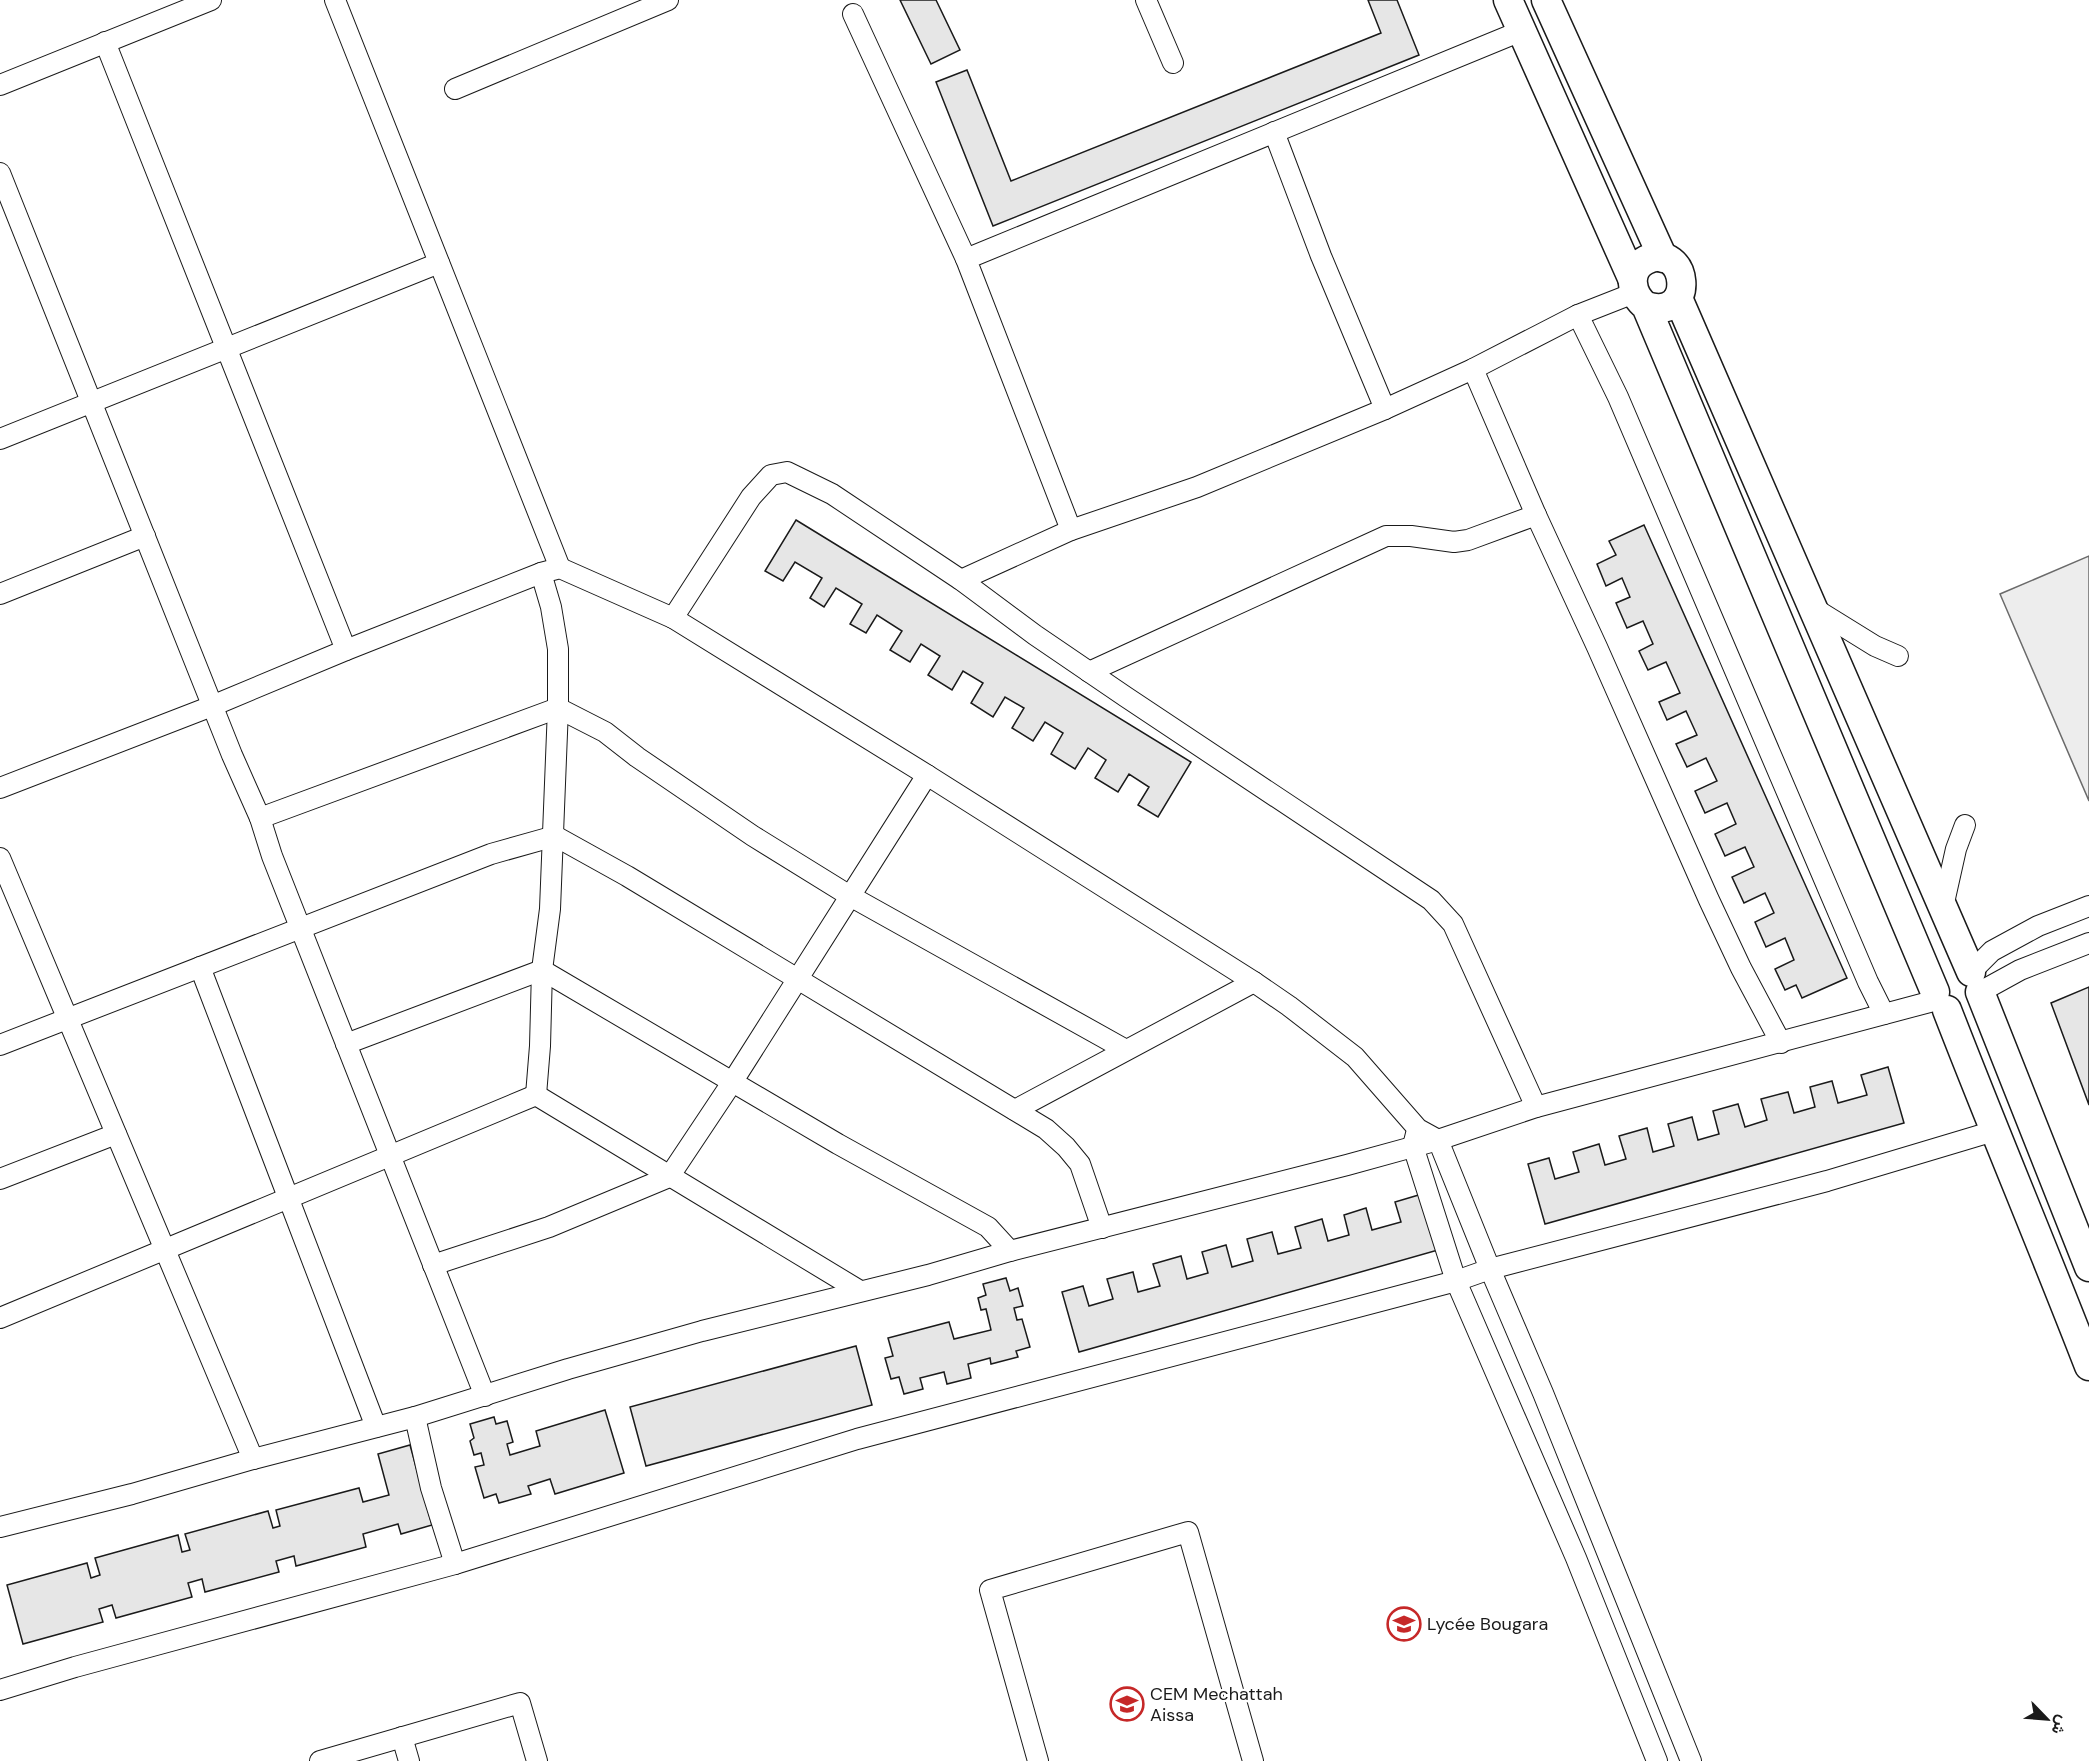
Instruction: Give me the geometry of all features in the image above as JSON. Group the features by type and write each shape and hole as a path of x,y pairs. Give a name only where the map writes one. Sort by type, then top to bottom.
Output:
{"main road":[{"path":"1508,0 1638,292 1940,1001 2030,1214 2089,1366"},
{"path":"1546,0 1663,258"},
{"path":"1638,292 1641,264 1655,257 1663,258 1677,266 1681,273 1683,281 1678,298 1975,982 2089,1267"},
{"path":"1638,292 1655,308 1663,308 1678,298"},
{"path":"1949,969 1964,969 1975,982 1978,999 1968,1010 1954,1012 1940,1001 1938,978 1949,969"}],"street":[{"path":"0,85 211,0"},
{"path":"335,0 560,568"},
{"path":"455,89 668,0"},
{"path":"1146,0 1173,63"},
{"path":"853,14 966,259 1071,530"},
{"path":"966,259 1521,31"},
{"path":"105,42 346,650"},
{"path":"1274,132 1385,409"},
{"path":"0,173 212,706 260,818 272,856 485,1396"},
{"path":"0,440 439,263"},
{"path":"961,580 1071,530 1197,487 1385,409 1473,369 1578,315 1638,292"},
{"path":"1578,315 1623,407 1868,982 1884,1014"},
{"path":"1473,369 1709,900 1741,968 1781,1043"},
{"path":"672,618 751,497 771,475 787,472 832,494 961,580 1089,672 1431,900 1453,924 1536,1107"},
{"path":"1089,672 1386,536 1411,536 1454,542 1468,540 1536,515"},
{"path":"0,594 144,536"},
{"path":"0,788 212,706 541,573 560,568 672,618 927,775 1254,982 1355,1057 1415,1138 1456,1281 1571,1548 1657,1761"},
{"path":"536,1095 542,970 550,909 555,836 558,708 558,649 551,608 541,573"},
{"path":"1812,607 1875,646 1898,656"},
{"path":"260,818 558,708 604,732 753,836 850,896 1126,1050"},
{"path":"434,1266 549,1227 669,1177 733,1081 927,775"},
{"path":"1943,907 1956,849 1965,825"},
{"path":"0,1045 491,854 555,836 627,876 1046,1129 1066,1147 1080,1164 1102,1228"},
{"path":"0,858 253,1459"},
{"path":"1975,982 1992,951 2038,926 2089,906"},
{"path":"1975,982 2020,970 2089,943"},
{"path":"200,967 376,1427"},
{"path":"346,1044 542,970"},
{"path":"542,970 837,1144 988,1227 1010,1251"},
{"path":"1015,1110 1254,982"},
{"path":"0,1527 132,1494 253,1459 415,1417 568,1369 702,1331 1347,1166 1415,1138 1438,1140 1536,1107 1940,1001"},
{"path":"0,1318 536,1095"},
{"path":"536,1095 861,1292"},
{"path":"0,1690 75,1667 455,1564 857,1439 1827,1181 1994,1131"},
{"path":"0,1179 116,1134"},
{"path":"1438,1140 1691,1761"},
{"path":"415,1417 430,1488 455,1564"},
{"path":"1038,1761 990,1590 1188,1532 1253,1761"},
{"path":"320,1761 520,1703 537,1761"},
{"path":"402,1737 409,1761"}],"shaded area":[{"path":"2089,556 2089,801 2000,594"}],"building":[{"path":"900,0 936,0 960,50 931,64"},
{"path":"1368,0 1397,0 1419,55 993,226 936,82 967,70 1011,181 1381,33"},
{"path":"796,520 1191,762 1158,817 1138,805 1149,787 1129,774 1118,792 1095,778 1106,760 1088,748 1075,769 1051,754 1063,733 1045,722 1033,741 1012,728 1024,708 1005,697 993,717 971,703 983,683 963,671 952,690 928,675 940,656 921,644 910,662 890,650 902,631 877,615 866,633 850,624 862,604 836,588 824,607 810,598 822,578 795,562 783,581 765,571"},
{"path":"1644,525 1847,978 1802,998 1796,985 1785,990 1775,969 1794,960 1785,938 1766,947 1755,922 1774,913 1765,893 1744,903 1732,877 1754,867 1745,847 1725,856 1715,834 1736,824 1727,803 1705,813 1695,791 1717,781 1706,758 1687,767 1676,744 1697,735 1686,711 1667,720 1659,702 1680,693 1666,662 1648,670 1639,651 1653,644 1643,621 1627,628 1616,603 1630,597 1622,578 1606,586 1597,564 1616,555 1609,541"},
{"path":"2089,987 2089,1105 2051,1003"},
{"path":"1888,1067 1904,1123 1545,1224 1528,1164 1549,1158 1555,1179 1579,1172 1573,1152 1599,1144 1605,1165 1626,1159 1619,1136 1647,1128 1653,1152 1674,1146 1668,1124 1692,1117 1698,1140 1719,1134 1713,1111 1738,1104 1745,1127 1767,1120 1761,1099 1788,1092 1794,1113 1815,1107 1810,1087 1832,1081 1838,1103 1867,1095 1861,1075"},
{"path":"1422,1194 1438,1250 1079,1352 1062,1292 1083,1286 1089,1306 1113,1299 1107,1279 1133,1272 1138,1292 1160,1286 1153,1264 1181,1256 1187,1279 1208,1273 1202,1252 1226,1245 1232,1267 1253,1261 1247,1239 1272,1232 1278,1254 1301,1248 1295,1227 1322,1219 1328,1241 1349,1235 1344,1215 1366,1208 1372,1230 1401,1222 1395,1202"},
{"path":"1006,1278 1010,1291 1018,1288 1023,1306 1014,1308 1017,1320 1022,1319 1030,1347 1016,1351 1018,1357 991,1364 990,1358 968,1364 971,1378 947,1384 944,1372 920,1378 923,1389 904,1394 899,1377 891,1379 885,1358 893,1356 888,1338 949,1322 954,1339 991,1330 986,1309 981,1310 978,1298 986,1295 983,1284"},
{"path":"856,1346 872,1405 646,1466 630,1407"},
{"path":"605,1410 624,1473 555,1494 550,1479 528,1486 531,1494 499,1503 496,1494 484,1498 475,1467 484,1465 481,1453 474,1455 470,1441 474,1438 470,1424 494,1417 496,1424 507,1421 513,1442 507,1444 510,1455 540,1446 536,1431"},
{"path":"410,1445 432,1525 401,1534 398,1524 363,1534 366,1547 296,1566 294,1556 276,1561 279,1572 205,1592 202,1579 188,1583 192,1597 116,1618 112,1605 99,1609 103,1622 23,1644 7,1585 87,1563 91,1578 100,1575 95,1558 178,1535 182,1552 190,1550 185,1534 268,1511 273,1528 280,1526 276,1510 359,1488 363,1502 389,1495 378,1454"}],"place":[{"name":"Lycée Bougara","path":"1404,1624"},
{"name":"CEM Mechattah Aissa","path":"1127,1704"}]}
